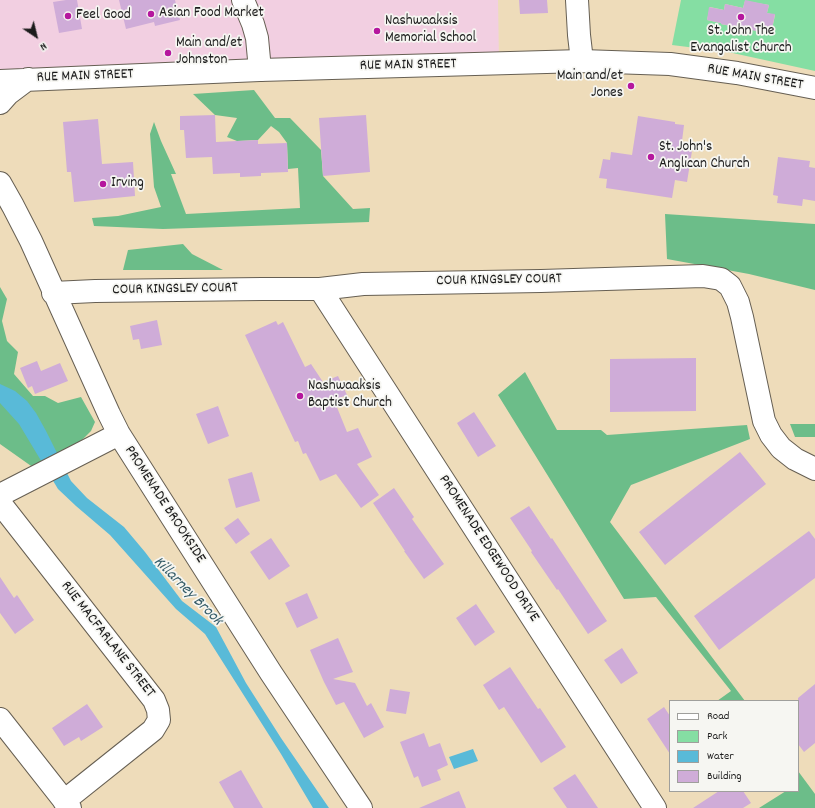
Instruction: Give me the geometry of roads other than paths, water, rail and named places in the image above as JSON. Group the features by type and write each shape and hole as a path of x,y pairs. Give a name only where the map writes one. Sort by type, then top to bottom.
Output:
{"street":[{"path":"243,0 257,38 260,70"},
{"path":"577,0 582,61"},
{"name":"RUE MAIN STREET","path":"0,81 260,70 582,61 670,64 737,73 815,88"},
{"path":"0,103 8,94 28,79"},
{"name":"PROMENADE BROOKSIDE","path":"0,183 31,241 105,407 119,434 271,673 361,808"},
{"name":"COUR KINGSLEY COURT","path":"54,293 95,291 320,289 363,284 703,276 721,279 730,286 738,302 764,421 771,435 781,448 795,460 815,469"},
{"name":"PROMENADE EDGEWOOD DRIVE","path":"320,289 655,808"},
{"path":"0,495 119,434"},
{"name":"RUE MACFARLANE STREET","path":"0,503 154,700 158,710 159,720 153,730 67,804"},
{"path":"0,719 67,804"}],"water":[{"path":"0,384 15,391 27,401 36,413 71,481 87,498 124,527 182,601 216,627 246,683 281,738 329,808 313,808 281,754 205,634 176,609 110,535 58,489 19,424 0,403"},
{"path":"473,749 478,761 454,769 449,757"}],"place":[{"name":"Asian Food Market","path":"151,14"},
{"name":"Feel Good","path":"68,16"},
{"name":"St. John The Evangalist Church","path":"741,17"},
{"name":"Nashwaaksis Memorial School","path":"377,31"},
{"name":"Main and/et Johnston","path":"168,53"},
{"name":"Main and/et Jones","path":"631,86"},
{"name":"St. John's Anglican Church","path":"651,157"},
{"name":"Irving","path":"103,184"},
{"name":"Nashwaaksis Baptist Church","path":"300,396"}],"water label":[{"name":"Killarney Brook","path":"187,592"}]}
